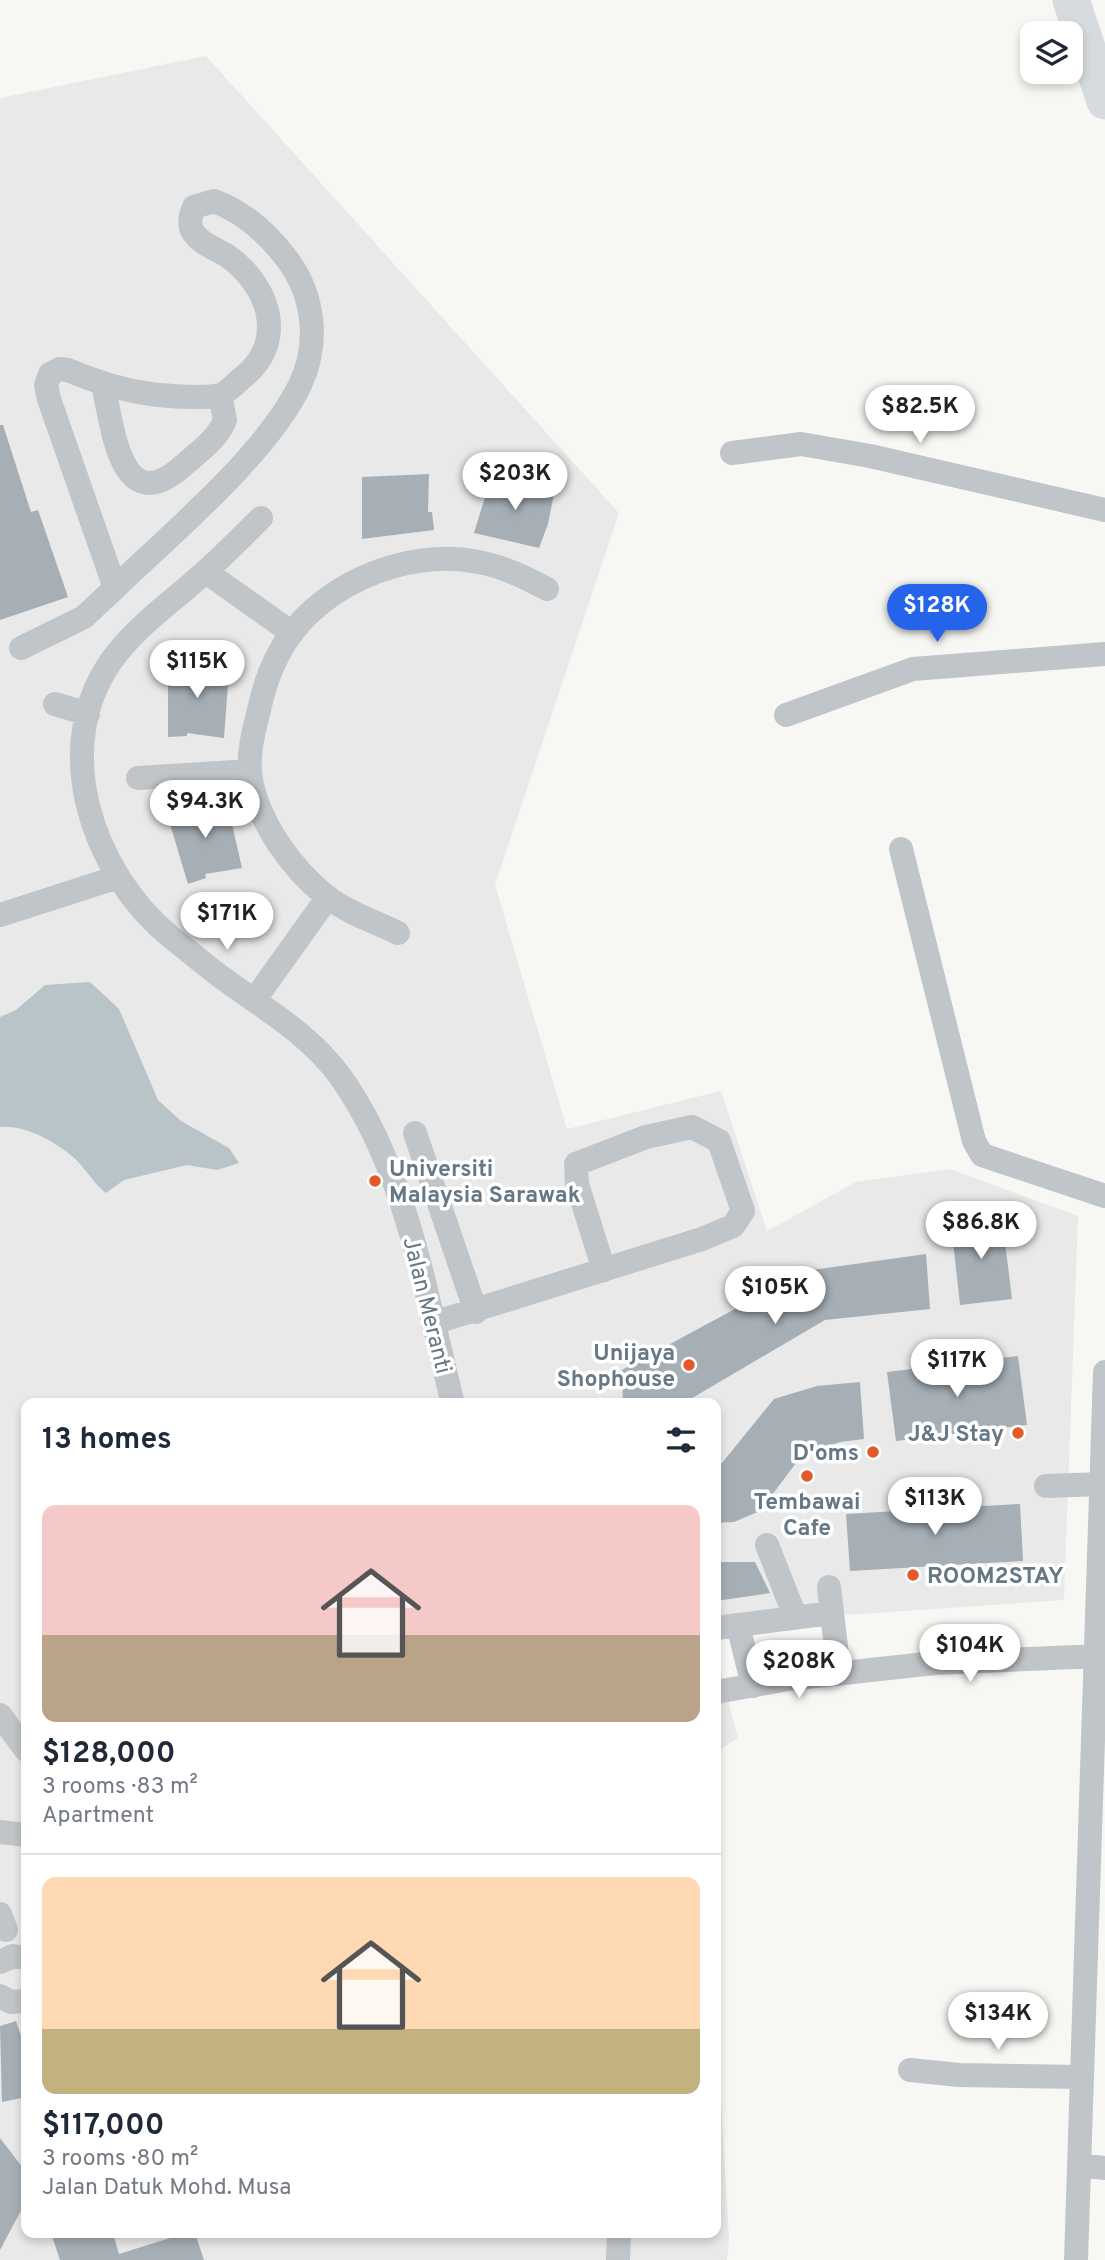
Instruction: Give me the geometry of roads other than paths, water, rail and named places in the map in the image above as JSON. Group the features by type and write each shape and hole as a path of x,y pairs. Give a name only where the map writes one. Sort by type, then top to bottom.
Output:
{"highway":[{"path":"1071,0 1105,101"}],"street":[{"path":"21,648 84,617 115,588 223,483 278,419 300,384 306,367 312,317 304,285 280,249 241,214 214,201 206,201 191,213 192,229 199,239 228,257 251,279 267,312 270,329 263,357 251,371 220,395 163,395 103,384 60,369 50,374 46,385 115,588"},
{"path":"103,384 119,456 131,475 145,483 154,484 173,475 216,435 225,420 220,395"},
{"path":"733,453 801,444 870,456 1105,510"},
{"name":"Jalan Meranti","path":"261,518 206,572 144,622 116,655 88,714 83,758 87,805 94,828 128,893 167,933 255,999 322,1054 355,1100 379,1141 411,1238 452,1398"},
{"path":"398,933 328,897 295,865 269,828 256,798 250,771 251,748 264,688 278,654 292,633 317,608 358,581 393,567 424,560 475,561 516,573 547,589"},
{"path":"206,572 292,633"},
{"path":"786,715 913,669 1105,654"},
{"path":"55,704 88,714"},
{"path":"138,778 250,771"},
{"path":"901,849 974,1141 982,1155 1026,1182 1105,1196"},
{"path":"0,915 118,877"},
{"path":"255,999 328,897"},
{"path":"433,1323 476,1312 604,1270 733,1226 743,1211 719,1141 692,1127 646,1138 576,1164 578,1184 604,1270"},
{"path":"415,1133 476,1312"},
{"path":"1076,2260 1082,2077 1096,1930 1098,1656 1105,1372"},
{"path":"1046,1486 1102,1484"},
{"path":"767,1545 795,1616"},
{"path":"830,1587 839,1673"},
{"path":"831,1613 727,1627 736,1689 839,1673 935,1663 1098,1656"},
{"path":"0,1715 21,1743"},
{"path":"0,1754 21,1751"},
{"path":"0,1832 21,1834"},
{"path":"0,1962 13,1955 21,1957"},
{"path":"0,1996 11,2003 21,2001"},
{"path":"910,2070 959,2075 1082,2077"},
{"path":"1079,2165 1105,2168"},
{"path":"618,2260 619,2238"}],"place":[{"name":"Universiti Malaysia Sarawak","path":"375,1181"},
{"name":"Unijaya Shophouse","path":"689,1365"},
{"name":"J&J Stay","path":"1018,1433"},
{"name":"D'oms","path":"873,1452"},
{"name":"Tembawai Cafe","path":"807,1476"},
{"name":"ROOM2STAY","path":"913,1575"}]}
